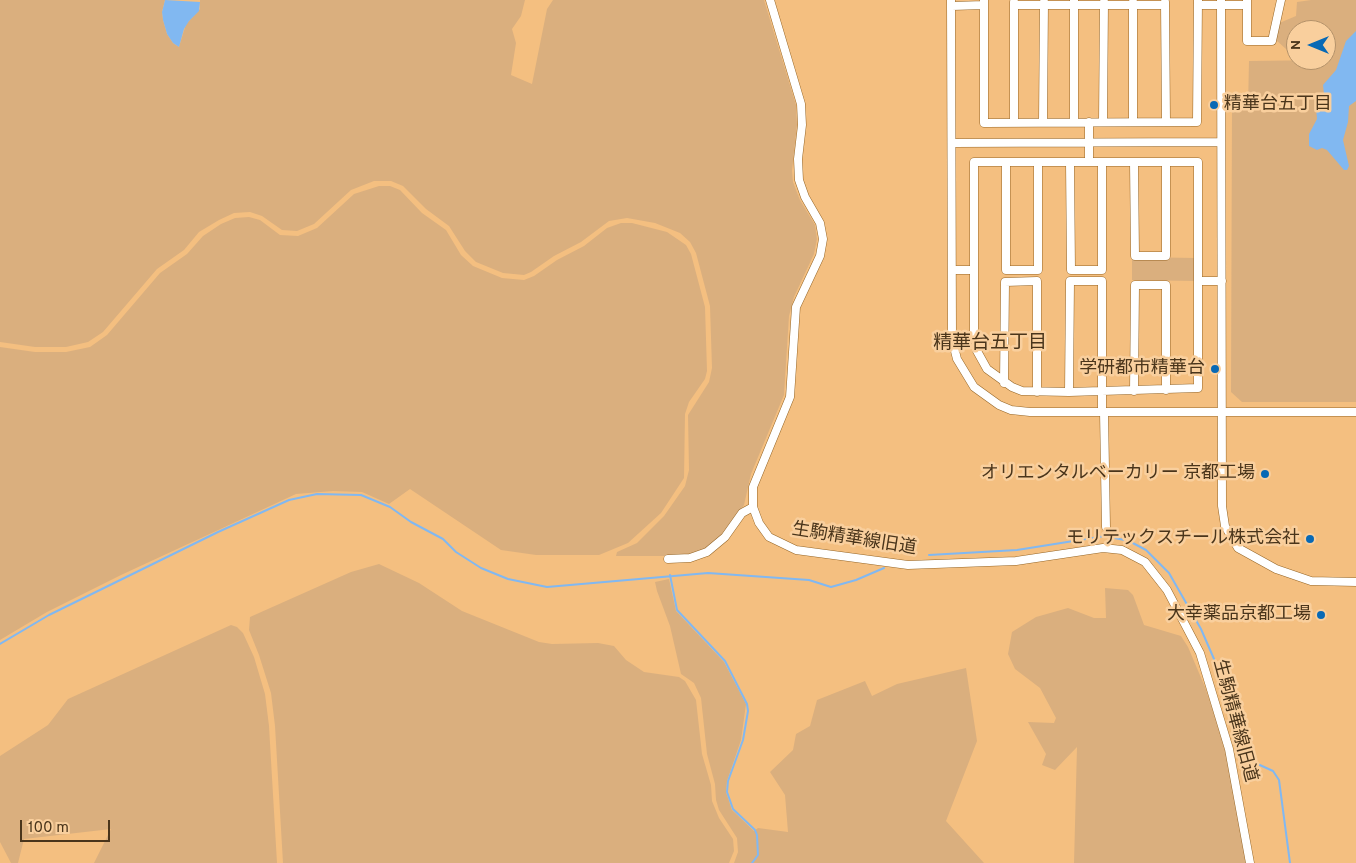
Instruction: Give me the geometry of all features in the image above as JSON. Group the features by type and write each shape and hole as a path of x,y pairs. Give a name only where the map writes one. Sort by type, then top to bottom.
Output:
{"street":[{"name":"生駒精華線旧道","path":"770,0 793,73 802,114 798,180 805,197 820,223 822,247 796,307 793,328 792,389 753,487 753,507 764,531 775,541 790,548 908,565 1016,561 1103,548 1122,550 1138,557 1150,567 1167,590 1193,638 1205,668 1229,749 1250,863"},
{"path":"1281,0 1272,41 1246,41 1247,2 1198,2 1198,122 984,123 984,3 952,3 953,346 963,372 978,391 999,405 1020,412 1356,412"},
{"path":"1014,122 1014,2 1166,2 1166,122"},
{"path":"1043,122 1044,2"},
{"path":"1074,2 1074,122"},
{"path":"1103,122 1104,2"},
{"path":"1133,2 1133,122"},
{"path":"1221,2 1223,517 1233,542 1244,552 1276,569 1303,579 1319,582 1356,582"},
{"path":"1089,122 1089,162"},
{"path":"952,142 1221,142"},
{"path":"974,162 1089,162 1198,162 1198,388 1102,392 1022,391 1004,383 987,369 977,350 974,334 974,162"},
{"path":"1006,162 1006,270 1038,270 1038,162"},
{"path":"1070,162 1071,270 1102,270"},
{"path":"1102,162 1102,392 1106,527"},
{"path":"1134,162 1135,256 1166,256 1166,162"},
{"path":"952,270 974,270"},
{"path":"1198,280 1222,281"},
{"path":"1069,392 1070,281 1102,281"},
{"path":"1004,383 1005,282 1037,282 1037,392"},
{"path":"1134,391 1134,285 1166,285 1166,390"},
{"path":"668,558 690,558 707,552 725,537 742,513 753,507"}],"shaded area":[{"path":"0,0 165,0 162,12 167,34 173,43 179,47 186,24 200,9 200,0 525,0 521,16 512,29 516,43 511,75 532,84 547,9 553,0 764,0 796,105 797,125 792,171 793,182 800,200 815,225 817,239 814,254 794,297 789,316 784,395 751,474 744,505 722,536 703,551 684,556 616,556 617,552 637,543 664,516 685,486 689,470 688,415 709,382 712,368 710,306 696,253 690,242 680,233 655,223 627,218 609,221 581,242 554,256 531,272 524,275 503,273 476,262 465,251 449,226 426,209 403,186 391,181 374,181 351,190 314,224 297,231 282,230 262,216 250,212 234,213 219,220 199,232 184,250 157,269 103,332 88,342 66,347 35,347 0,342"},
{"path":"1311,0 1356,0 1356,402 1242,402 1231,392 1232,107 1248,107 1249,61 1286,61 1286,70 1336,70 1336,20 1286,20 1296,16 1297,2"},
{"path":"1286,20 1286,49 1276,40 1277,24"},
{"path":"379,186 390,186 400,190 422,213 446,230 461,255 473,266 502,278 524,280 534,276 557,260 584,246 607,228 621,223 632,223 667,232 686,245 691,254 705,307 707,371 705,379 689,402 685,414 684,478 661,513 628,543 599,555 536,555 501,550 410,489 389,504 362,492 333,491 296,494 121,575 47,612 0,640 0,347 35,352 66,352 90,347 107,335 160,273 187,254 203,236 221,224 235,218 249,217 260,220 280,235 298,236 317,228 354,194"},
{"path":"1132,257 1196,258 1196,281 1132,280"},
{"path":"379,564 419,583 462,611 539,642 552,644 598,643 614,646 626,660 644,672 679,677 685,681 696,700 702,754 711,785 712,801 719,818 733,839 734,851 729,863 283,863 275,726 271,693 249,630 250,617 351,572"},
{"path":"669,579 676,611 724,662 746,704 741,740 727,781 726,792 732,810 754,831 758,828 788,832 785,795 770,772 793,750 796,734 810,726 817,700 865,681 872,696 897,684 966,668 977,741 946,821 984,863 734,863 738,852 737,838 719,810 716,800 715,784 707,754 701,698 694,683 681,674 670,626 657,591 655,582"},
{"path":"1105,588 1128,590 1133,595 1144,625 1181,636 1188,647 1205,687 1224,742 1248,863 1074,863 1077,747 1055,770 1042,765 1046,754 1028,722 1054,723 1056,718 1040,688 1015,669 1008,654 1012,632 1036,617 1068,608 1094,618 1106,618"},
{"path":"231,625 237,627 243,633 254,657 265,694 269,726 277,863 94,863 111,829 24,839 18,863 11,863 0,842 0,756 48,725 68,699"}],"water":[{"path":"165,0 200,2 199,11 184,29 179,47 173,43 167,34 162,12"},
{"path":"1356,31 1356,101 1349,106 1348,122 1343,140 1349,166 1347,170 1344,170 1327,150 1322,148 1317,150 1309,146 1309,134 1317,119 1316,107 1324,94 1323,85 1336,70 1346,41"}],"waterway":[{"path":"0,644 49,615 218,532 289,500 317,494 361,495 390,507 411,522 443,539 456,552 481,568 508,579 547,587 708,573 809,580 831,587 856,580 884,568"},
{"path":"929,555 1017,550 1105,536 1129,541 1146,550 1169,573 1201,629 1214,659 1242,752 1251,761 1273,771 1279,780 1290,863"},
{"path":"670,575 677,610 725,661 747,704 748,711 743,740 728,781 727,792 733,809 755,830 757,835 758,855 752,863"}],"place":[{"name":"精華台五丁目","path":"1214,105"},
{"name":"学研都市精華台","path":"1215,369"},
{"name":"オリエンタルベーカリー 京都工場","path":"1265,474"},
{"name":"モリテックスチール株式会社","path":"1310,539"},
{"name":"大幸薬品京都工場","path":"1321,615"}],"district":[{"name":"精華台五丁目","path":"990,344"}]}
